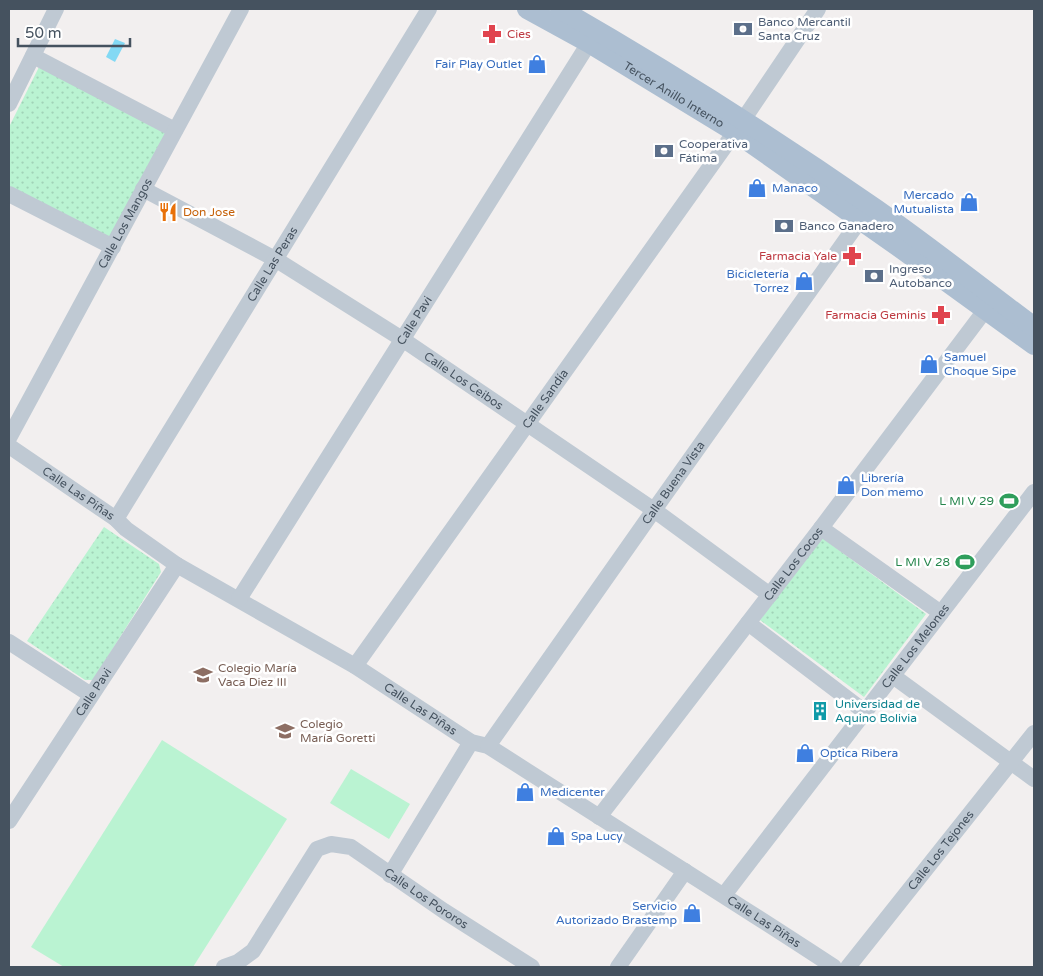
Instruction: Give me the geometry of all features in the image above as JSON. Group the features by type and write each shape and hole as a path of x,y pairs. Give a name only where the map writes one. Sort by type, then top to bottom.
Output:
{"main road":[{"name":"Tercer Anillo Interno","path":"527,9 739,126 877,210 1034,327"},
{"name":"Tercer Anillo Interno","path":"560,9 632,50 739,126 860,220 986,309 1034,346"}],"street":[{"path":"9,104 56,9"},
{"name":"Calle Los Mangos","path":"9,438 241,9"},
{"name":"Calle Las Peras","path":"116,519 429,9"},
{"name":"Calle Sandía","path":"355,666 739,126 818,9"},
{"name":"Calle Pavi","path":"239,599 589,43"},
{"path":"33,56 175,130"},
{"name":"Calle Los Ceibos","path":"144,189 276,259 402,339 654,510 770,594"},
{"path":"9,194 112,246"},
{"name":"Calle Buena Vista","path":"488,746 860,220"},
{"name":"Calle Los Cocos","path":"599,817 986,309"},
{"name":"Calle Las Piñas","path":"9,446 116,519 126,529 177,564 355,666 471,742 488,746 834,967"},
{"name":"Calle Los Melones","path":"724,895 1034,492"},
{"path":"821,528 941,613"},
{"name":"Calle Pavi","path":"9,821 177,564"},
{"path":"748,623 865,712"},
{"path":"9,642 91,695"},
{"path":"893,676 1034,779"},
{"name":"Calle Los Tejones","path":"848,967 1034,733"},
{"path":"390,875 471,742"},
{"name":"Calle Los Pororos","path":"236,965 253,951 317,849 331,844 351,848 532,967"},
{"path":"618,967 685,871"}],"green space":[{"path":"39,67 167,131 114,241 9,188 9,127"},
{"path":"104,527 159,564 161,572 93,680 85,680 27,641"},
{"path":"821,537 926,614 864,697 760,620"},
{"path":"162,740 287,819 193,967 64,967 31,947"},
{"path":"351,769 410,804 389,839 330,803"}],"water":[{"path":"115,39 125,43 115,62 106,57"}],"place":[{"name":"Banco Mercantil Santa Cruz","path":"743,29"},
{"name":"Cies","path":"492,34"},
{"name":"Fair Play Outlet","path":"537,64"},
{"name":"Cooperativa Fátima","path":"664,151"},
{"name":"Manaco","path":"757,188"},
{"name":"Mercado Mutualista","path":"969,202"},
{"name":"Don Jose","path":"168,212"},
{"name":"Banco Ganadero","path":"784,226"},
{"name":"Farmacia Yale","path":"852,256"},
{"name":"Ingreso Autobanco","path":"874,276"},
{"name":"Bicicletería Torrez","path":"804,281"},
{"name":"Farmacia Geminis","path":"941,315"},
{"name":"Samuel Choque Sipe","path":"929,364"},
{"name":"Librería Don memo","path":"846,485"},
{"name":"L MI V 29","path":"1009,501"},
{"name":"L MI V 28","path":"965,562"},
{"name":"Colegio María Vaca Diez III","path":"203,675"},
{"name":"Universidad de Aquino Bolivia","path":"820,711"},
{"name":"Colegio María Goretti","path":"285,731"},
{"name":"Optica Ribera","path":"805,753"},
{"name":"Medicenter","path":"525,792"},
{"name":"Spa Lucy","path":"556,836"},
{"name":"Servicio Autorizado Brastemp","path":"692,913"}]}
